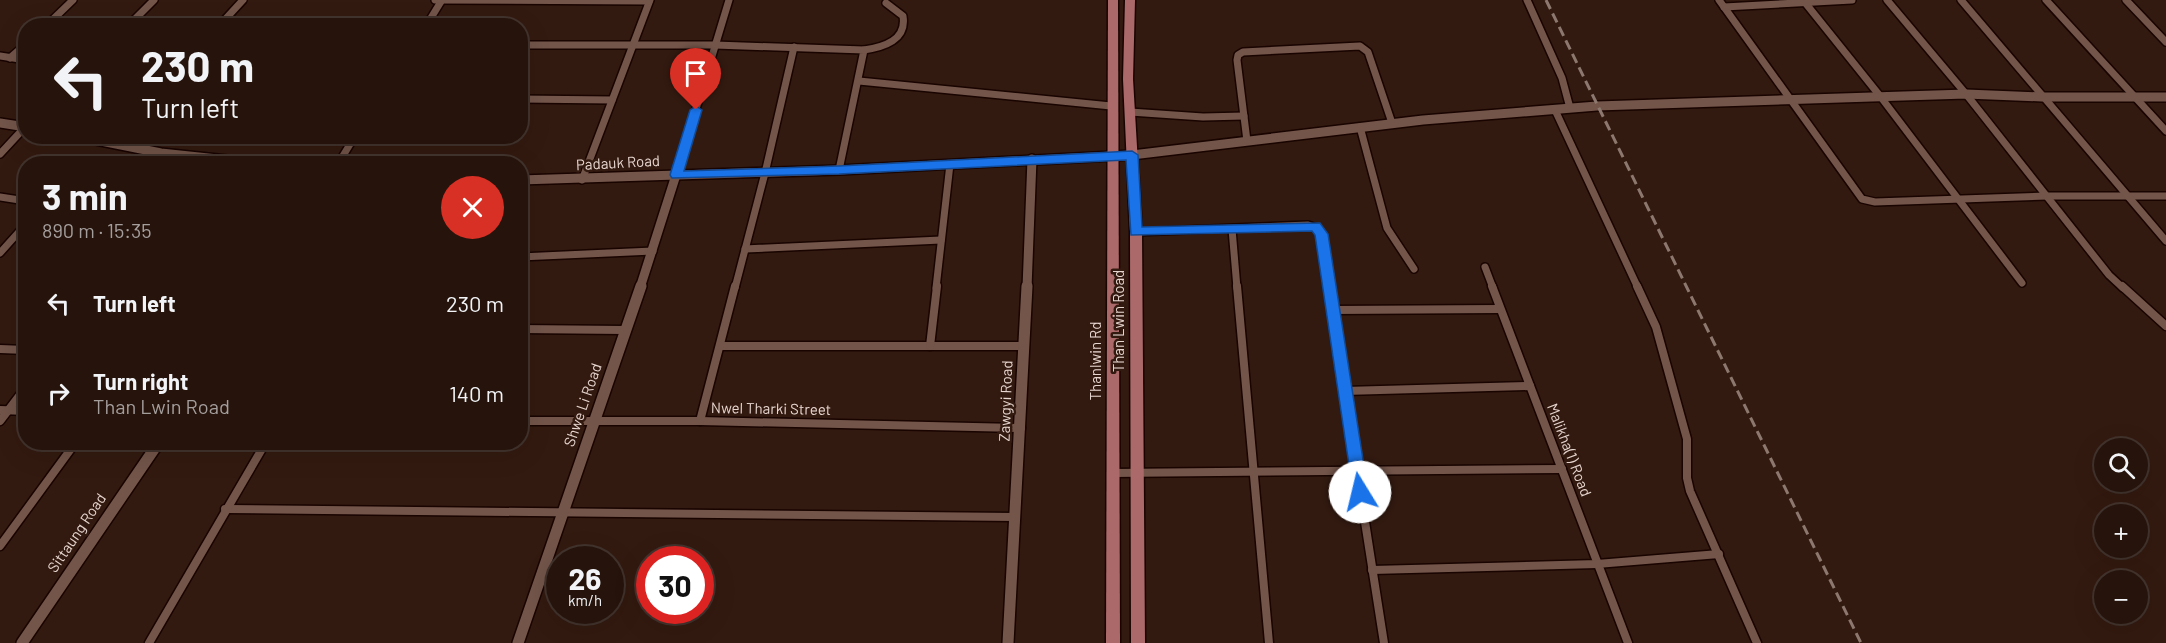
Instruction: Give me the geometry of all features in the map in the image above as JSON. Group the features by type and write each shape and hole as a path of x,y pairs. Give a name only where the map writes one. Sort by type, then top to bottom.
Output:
{"main road":[{"name":"Thanlwin Rd","path":"1113,0 1113,643"},
{"name":"Than Lwin Road","path":"1130,0 1128,79 1136,232 1138,643"}],"street":[{"path":"54,18 73,0"},
{"path":"136,18 154,0"},
{"path":"226,18 243,0"},
{"path":"435,0 650,1 582,180"},
{"path":"431,18 442,0"},
{"path":"676,175 729,0"},
{"path":"1527,0 1562,78 1570,108"},
{"path":"1719,0 1862,199 1875,202 2047,196 2166,196"},
{"path":"1724,7 1851,0"},
{"path":"1887,0 2109,275 2166,326"},
{"path":"1961,0 2166,241"},
{"path":"2046,0 2166,131"},
{"path":"2126,0 2166,42"},
{"path":"1805,2 1880,96 2022,283"},
{"path":"528,45 715,45 864,50 892,43 904,28 903,16 886,3"},
{"path":"1247,141 1237,60 1238,55 1243,51 1360,46 1368,52 1392,123"},
{"path":"700,422 765,172 794,47"},
{"path":"839,170 864,50"},
{"path":"10,58 18,51"},
{"path":"0,56 18,59"},
{"path":"859,81 1112,106"},
{"name":"Padauk Road","path":"528,180 839,170 1132,155 1392,123 1570,108 1790,98 1965,94 2042,97 2166,97"},
{"path":"528,99 612,100"},
{"path":"1555,110 1656,327 1687,439 1687,478 1690,491 1757,643"},
{"path":"1130,112 1203,117 1244,116"},
{"path":"0,123 18,125"},
{"path":"1360,127 1387,228 1414,269"},
{"path":"0,154 18,134"},
{"path":"133,144 182,156"},
{"name":"Zawgyi Road","path":"1008,643 1021,428 1032,159"},
{"path":"930,346 950,164"},
{"name":"Shwe Li Road","path":"518,643 653,251 676,175"},
{"path":"0,197 18,200"},
{"path":"1136,232 1308,225 1319,229 1384,643"},
{"path":"1232,229 1269,643"},
{"path":"0,253 18,233"},
{"path":"745,249 941,240"},
{"path":"528,257 653,251"},
{"name":"Malikha(1) Road","path":"1485,267 1628,643"},
{"path":"1332,309 1500,309"},
{"path":"528,329 624,330"},
{"path":"720,346 1023,346"},
{"path":"0,350 18,350"},
{"path":"1344,391 1530,386"},
{"path":"0,421 4,410 18,395"},
{"name":"Nwel Tharki Street","path":"528,421 1021,428"},
{"path":"0,546 70,450"},
{"name":"Sittaung Road","path":"22,643 154,450"},
{"path":"149,643 261,450"},
{"path":"1112,473 1562,469"},
{"path":"225,509 1015,517"},
{"path":"1372,570 1597,564 1719,554"}],"railway":[{"path":"1546,0 1861,643"}],"route":[{"path":"696,110 676,175 839,170 1132,155 1136,232 1315,226 1321,234 1360,492"}]}
